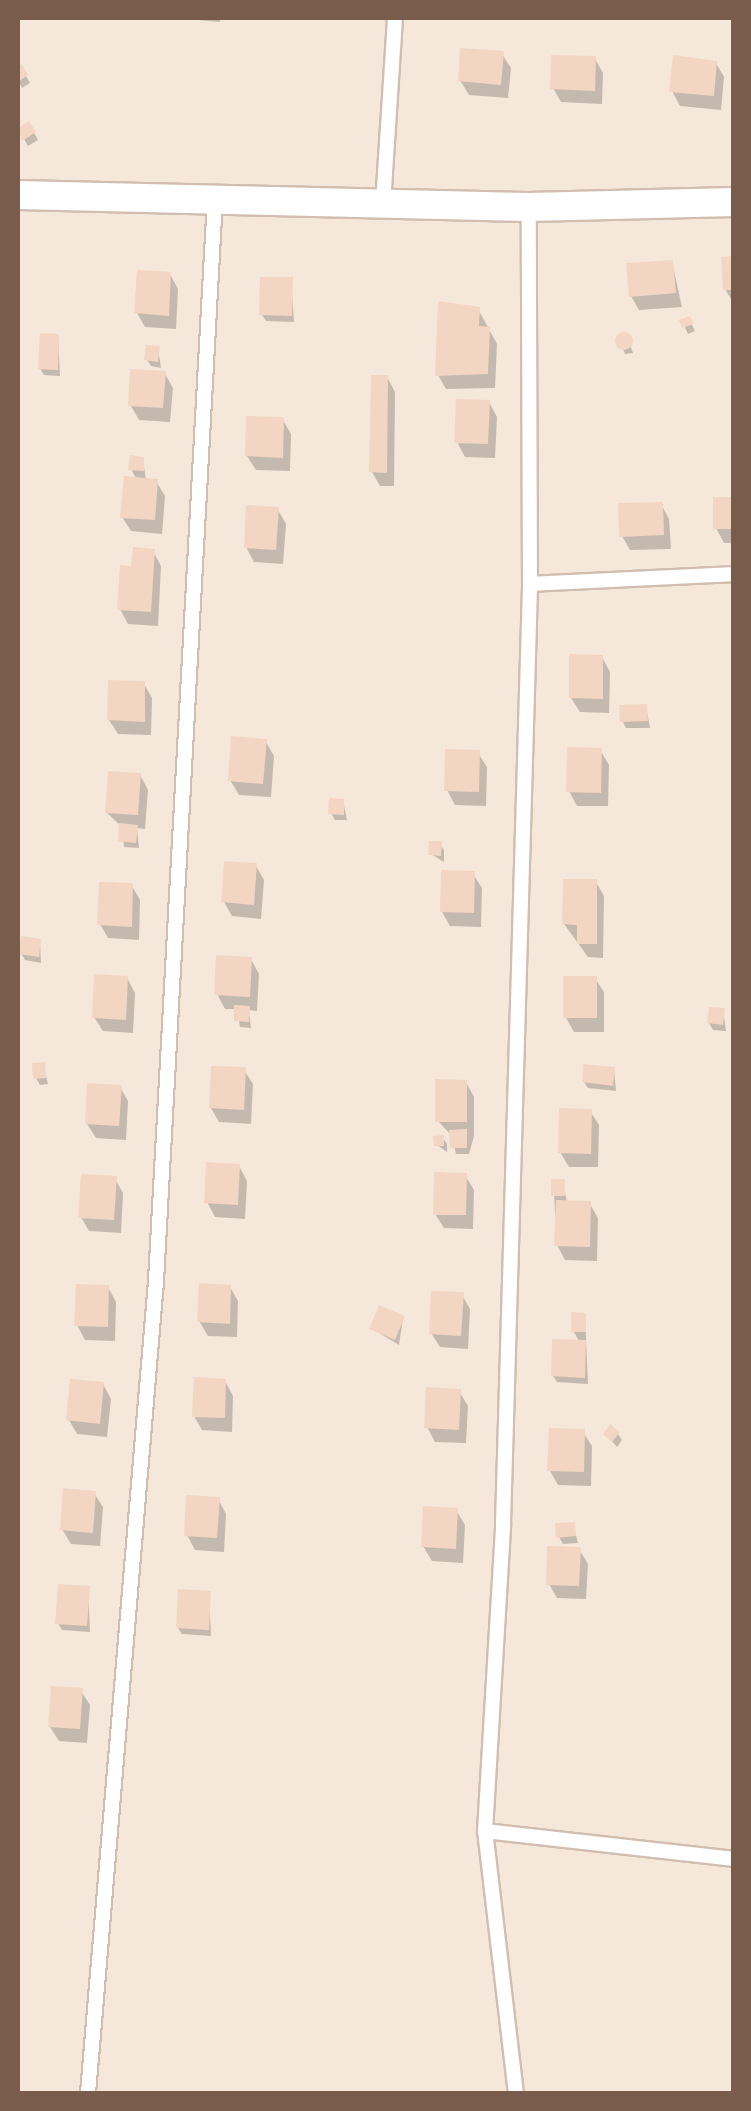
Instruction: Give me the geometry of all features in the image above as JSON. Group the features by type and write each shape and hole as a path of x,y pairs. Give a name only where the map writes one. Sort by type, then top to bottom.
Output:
{"street":[{"path":"18,195 529,207 734,202"}],"lane":[{"path":"383,205 394,18"},
{"path":"88,2093 156,1282 215,198"},
{"path":"516,2094 486,1831 502,1524 530,584 529,207"},
{"path":"530,584 734,574"},
{"path":"486,1831 734,1859"}],"shaded area":[{"path":"18,18 733,18 733,2093 18,2093"}],"building":[{"path":"460,48 504,51 501,85 458,81"},
{"path":"551,55 596,56 595,91 550,89"},
{"path":"673,55 717,61 714,96 669,92"},
{"path":"22,64 28,75 18,82 18,67"},
{"path":"29,121 36,132 22,141 18,128"},
{"path":"734,256 734,290 723,290 721,257"},
{"path":"673,260 676,293 629,297 626,263"},
{"path":"137,270 171,272 169,316 134,313"},
{"path":"260,277 293,277 292,316 259,315"},
{"path":"438,301 480,307 479,326 490,327 488,374 435,376"},
{"path":"690,316 694,324 682,328 679,320"},
{"path":"624,332 633,341 624,350 615,341"},
{"path":"40,333 59,334 58,370 38,369"},
{"path":"146,345 160,346 158,362 144,360"},
{"path":"130,369 166,371 163,408 128,406"},
{"path":"371,375 388,375 387,473 369,472"},
{"path":"456,399 490,400 488,444 454,443"},
{"path":"246,416 284,417 283,458 245,456"},
{"path":"130,455 144,457 144,471 128,470"},
{"path":"124,476 158,479 155,520 120,518"},
{"path":"713,497 734,497 734,529 713,529"},
{"path":"663,502 664,535 619,537 618,503"},
{"path":"246,505 279,507 276,550 244,548"},
{"path":"133,547 155,549 151,612 117,610 120,565 131,566"},
{"path":"569,654 603,655 603,699 569,698"},
{"path":"108,680 145,681 145,722 107,720"},
{"path":"647,704 648,721 620,722 619,705"},
{"path":"231,736 267,739 263,784 228,781"},
{"path":"567,747 602,748 601,793 566,792"},
{"path":"445,749 480,750 479,792 444,791"},
{"path":"108,771 141,773 138,815 105,813"},
{"path":"329,798 344,799 344,815 328,814"},
{"path":"119,823 138,825 136,843 118,841"},
{"path":"429,841 442,841 441,856 428,855"},
{"path":"224,861 257,863 254,905 221,902"},
{"path":"441,870 475,871 474,913 440,912"},
{"path":"563,879 597,879 597,944 577,944 577,925 562,924"},
{"path":"99,882 133,883 132,927 97,925"},
{"path":"21,936 41,939 39,957 18,954"},
{"path":"216,955 252,957 250,997 214,995"},
{"path":"94,974 128,976 126,1020 92,1018"},
{"path":"563,976 597,976 597,1018 563,1018"},
{"path":"234,1005 250,1006 249,1022 234,1021"},
{"path":"709,1007 725,1008 723,1025 707,1023"},
{"path":"45,1062 46,1078 33,1079 32,1063"},
{"path":"583,1064 615,1067 613,1086 582,1082"},
{"path":"211,1066 246,1067 244,1110 209,1108"},
{"path":"435,1079 467,1080 467,1122 435,1122"},
{"path":"87,1083 122,1085 119,1126 85,1124"},
{"path":"559,1108 592,1109 591,1154 558,1153"},
{"path":"467,1129 467,1148 450,1148 449,1130"},
{"path":"444,1135 444,1146 434,1146 433,1136"},
{"path":"206,1162 240,1164 238,1205 204,1203"},
{"path":"434,1172 467,1173 466,1215 433,1215"},
{"path":"81,1174 117,1176 114,1220 78,1218"},
{"path":"551,1179 565,1179 565,1196 551,1196"},
{"path":"556,1200 591,1201 590,1247 554,1246"},
{"path":"199,1283 231,1285 230,1324 197,1322"},
{"path":"76,1284 109,1285 108,1327 74,1326"},
{"path":"431,1291 464,1292 461,1336 429,1334"},
{"path":"379,1305 405,1316 395,1340 369,1329"},
{"path":"571,1312 586,1313 586,1332 571,1332"},
{"path":"552,1339 586,1340 585,1378 551,1376"},
{"path":"194,1377 226,1379 225,1418 192,1417"},
{"path":"70,1379 104,1382 100,1424 66,1420"},
{"path":"426,1387 461,1389 459,1430 424,1428"},
{"path":"610,1424 620,1432 612,1442 603,1434"},
{"path":"549,1428 585,1429 584,1472 547,1471"},
{"path":"63,1488 96,1491 93,1533 60,1530"},
{"path":"186,1495 220,1497 217,1538 184,1536"},
{"path":"423,1506 458,1508 456,1549 421,1547"},
{"path":"575,1522 576,1536 556,1538 555,1523"},
{"path":"547,1546 581,1547 579,1586 546,1585"},
{"path":"58,1584 90,1586 87,1626 55,1624"},
{"path":"178,1589 211,1591 209,1630 176,1628"},
{"path":"51,1686 83,1688 80,1729 48,1727"}]}
